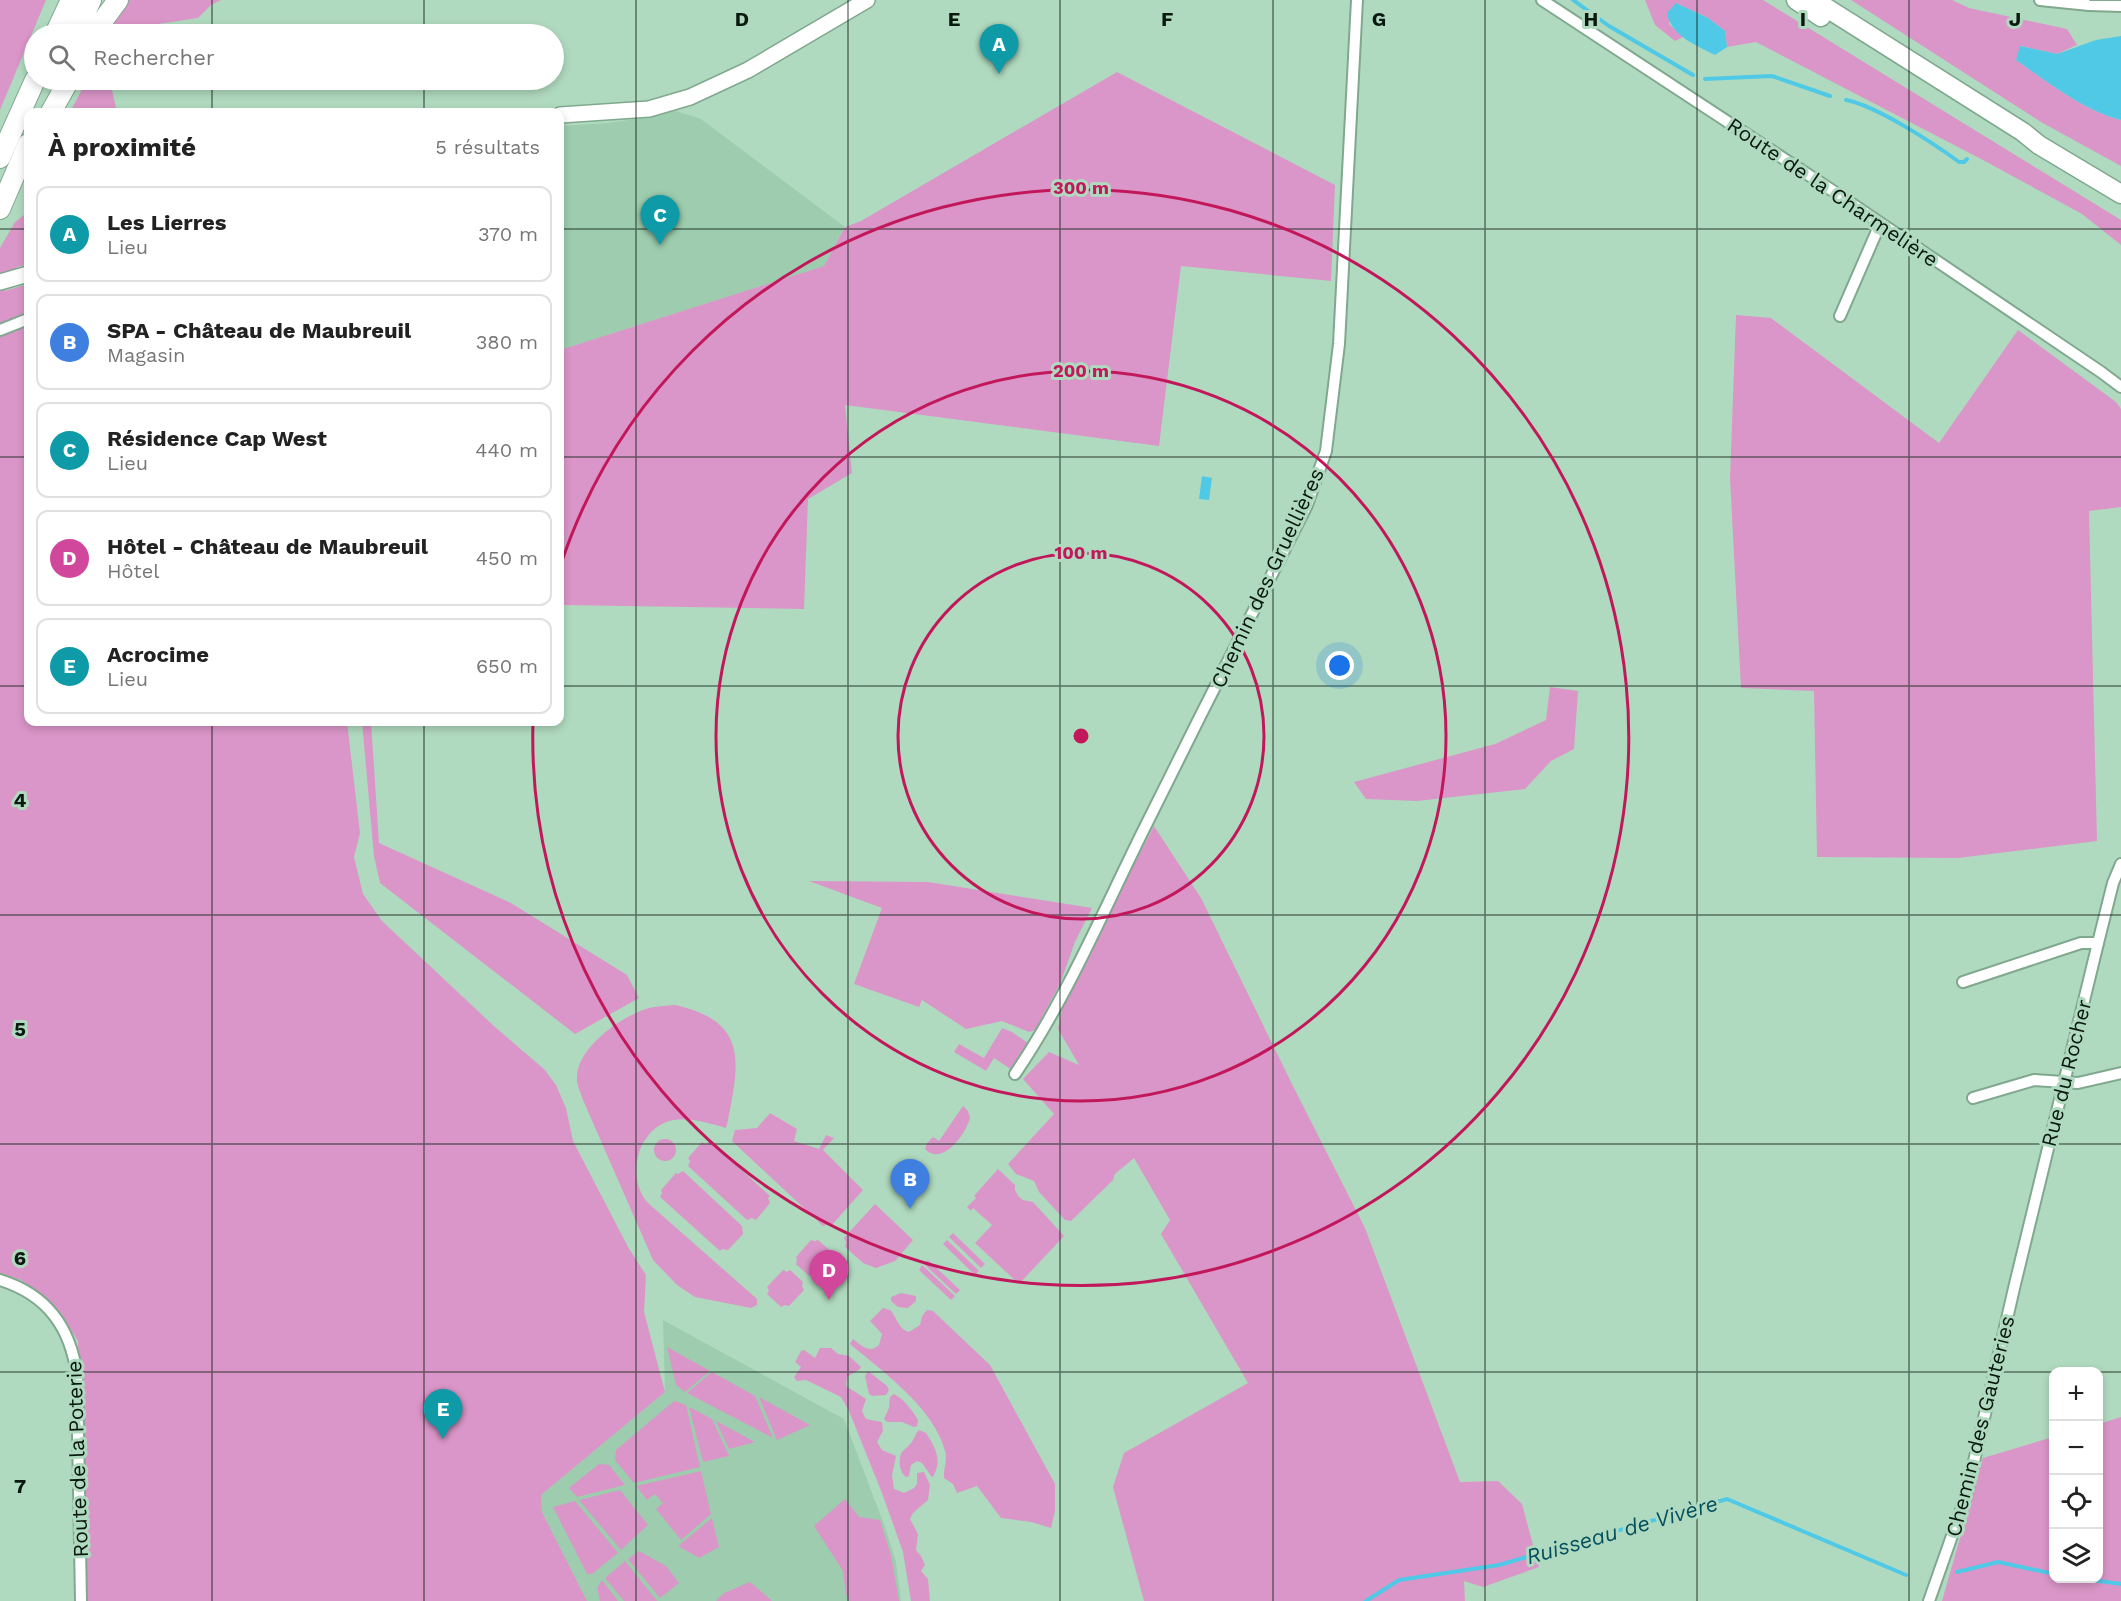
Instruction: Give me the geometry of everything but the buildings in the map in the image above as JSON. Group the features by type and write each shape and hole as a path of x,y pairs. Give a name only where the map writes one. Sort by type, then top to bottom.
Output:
{"highway":[{"path":"60,24 71,0"},
{"path":"80,24 91,0"},
{"path":"99,24 118,0"},
{"path":"0,158 31,90"},
{"path":"44,108 52,90"},
{"path":"53,108 63,90"},
{"path":"0,209 24,153"}],"main road":[{"path":"564,115 650,108 690,97 748,70 867,0"},
{"path":"1796,0 1947,97 2020,138 2039,145"},
{"path":"1814,0 2023,132 2039,145 2121,194"},
{"path":"0,282 24,275"}],"street":[{"name":"Chemin des Gruellières","path":"1016,1074 1040,1038 1095,931 1307,505 1326,451 1339,344 1357,0"},
{"name":"Route de la Charmelière","path":"1542,0 2121,387"},
{"path":"2046,1 2121,6"},
{"path":"1840,316 1880,224"},
{"path":"0,330 24,321"},
{"name":"Rue du Rocher","path":"2015,1284 2113,883 2121,864"},
{"path":"1963,982 2081,943 2098,943"},
{"path":"1973,1098 2034,1080 2078,1083 2121,1073"},
{"name":"Route de la Poterie","path":"0,1280 31,1295 56,1317 66,1333 74,1354 77,1376 81,1601"},
{"name":"Chemin des Gauteries","path":"1929,1601 1966,1496 2015,1284"}],"shaded area":[{"path":"0,0 46,0 36,24 24,24 24,53 0,110"},
{"path":"110,0 221,0 211,5 198,18 158,24 112,24"},
{"path":"1645,0 1763,0 2121,220 2121,245 2082,214 1756,42 1727,47 1725,31 1708,18 1676,3 1669,24 1683,37 1675,41 1655,25"},
{"path":"1851,0 1952,0 1969,8 2067,29 2077,45 2057,54 2021,46 2016,60 2080,103 2121,120 2121,166 2041,122"},
{"path":"1117,72 1335,185 1331,281 1181,266 1159,446 845,405 852,473 808,499 804,609 564,605 564,349 824,266 845,227 861,221"},
{"path":"82,90 112,90 116,108 72,108"},
{"path":"673,110 701,119 845,227 824,266 564,349 564,126 608,123 661,115"},
{"path":"24,215 24,265 17,267 5,291 24,285 24,726 347,726 360,833 354,857 363,894 382,921 495,1027 544,1069 556,1085 566,1108 573,1141 628,1247 646,1275 644,1312 665,1392 541,1495 542,1512 587,1601 86,1601 78,1341 60,1312 21,1280 0,1273 0,248 15,222"},
{"path":"1736,315 1771,318 1939,443 2018,330 2116,402 2121,409 2121,507 2089,511 2097,841 1958,858 1817,857 1814,691 1741,688 1730,478"},
{"path":"1550,687 1578,691 1574,749 1551,761 1525,789 1417,801 1366,799 1354,782 1495,744 1546,720"},
{"path":"362,726 371,726 379,843 511,903 627,975 639,998 575,1034 380,883 374,856"},
{"path":"1154,826 1201,898 1365,1228 1460,1482 1498,1481 1522,1504 1539,1567 1483,1587 1464,1581 1465,1601 1144,1601 1113,1487 1124,1453 1248,1383 1161,1234 1170,1220 1134,1158 1115,1174 1113,1180 1071,1221 1065,1220 1039,1192 1034,1181 1016,1174 1008,1164 1054,1114 1023,1079 1049,1052 1079,1065 1058,1029 1064,1000"},
{"path":"809,881 928,882 1092,908 1075,942 1060,984 1035,1030 1029,1032 1002,1021 966,1029 922,1000 919,1007 854,984 882,908"},
{"path":"675,1005 698,1012 715,1021 727,1033 733,1046 735,1079 728,1120 726,1128 696,1120 680,1119 666,1122 655,1128 641,1147 636,1171 638,1182 641,1193 648,1203 757,1299 757,1305 751,1308 695,1297 677,1285 653,1260 578,1086 579,1066 591,1046 601,1036 633,1014 655,1007"},
{"path":"1002,1028 1028,1043 1028,1047 1012,1070 994,1058 986,1071 954,1052 959,1044 984,1058"},
{"path":"963,1106 970,1118 958,1140 939,1154 925,1149 933,1137 939,1141"},
{"path":"770,1113 797,1129 794,1141 819,1149 826,1135 834,1138 823,1150 863,1190 831,1226 828,1224 823,1226 732,1141 735,1130 757,1128"},
{"path":"665,1139 673,1142 676,1150 673,1158 665,1161 657,1158 654,1150 657,1142"},
{"path":"710,1141 770,1196 768,1198 770,1203 756,1220 752,1218 747,1220 688,1166 690,1161 688,1158 702,1142 705,1144"},
{"path":"998,1169 1015,1185 1019,1197 1033,1202 1064,1236 1019,1284 975,1243 992,1225 973,1208 971,1211 967,1207"},
{"path":"683,1171 742,1226 743,1234 728,1250 720,1251 660,1197 661,1190 676,1173"},
{"path":"875,1204 913,1240 895,1261 876,1268 863,1263 845,1247 844,1238"},
{"path":"953,1233 985,1264 981,1268 949,1237"},
{"path":"811,1240 818,1240 832,1252 830,1256 832,1259 817,1276 813,1274 809,1276 796,1264 796,1257"},
{"path":"947,1240 979,1271 975,1275 943,1244"},
{"path":"928,1260 960,1290 956,1294 924,1264"},
{"path":"922,1265 955,1296 951,1300 919,1270"},
{"path":"783,1270 787,1272 790,1270 803,1282 804,1290 789,1306 781,1307 767,1294 769,1290 767,1287"},
{"path":"901,1293 916,1296 916,1301 908,1308 898,1307 891,1301 891,1297"},
{"path":"883,1308 890,1310 900,1326 909,1332 920,1325 922,1316 927,1310 933,1311 990,1365 1055,1484 1055,1511 1051,1528 1031,1522 1001,1518 977,1486 957,1493 953,1484 944,1478 945,1451 930,1420 919,1405 891,1378 850,1344 853,1339 869,1349 879,1345 882,1334 870,1321"},
{"path":"663,1320 844,1419 896,1562 901,1601 587,1601 542,1512 541,1495 665,1392"},
{"path":"667,1347 710,1371 685,1392 676,1385"},
{"path":"820,1348 831,1348 838,1354 849,1356 861,1367 847,1377 846,1386 866,1399 862,1411 866,1419 882,1422 883,1431 877,1442 882,1450 896,1456 892,1475 894,1489 904,1493 914,1488 917,1484 917,1473 924,1472 930,1485 928,1500 913,1513 910,1519 918,1534 916,1550 925,1565 921,1571 928,1579 930,1601 911,1601 903,1552 882,1493 849,1411 841,1397 806,1380 797,1381 794,1377 801,1367 795,1362 801,1351 804,1350 815,1358"},
{"path":"868,1371 887,1386 889,1390 886,1395 872,1396 869,1394 865,1376"},
{"path":"712,1372 755,1396 773,1438 687,1393"},
{"path":"894,1394 913,1412 918,1420 917,1426 902,1422 887,1422 884,1419 889,1408 890,1397"},
{"path":"759,1397 810,1425 777,1440"},
{"path":"674,1401 686,1405 700,1467 634,1483 615,1460 616,1450"},
{"path":"689,1407 712,1419 729,1456 703,1462"},
{"path":"2121,1417 2121,1601 1942,1601 1983,1458 2049,1438 2049,1583 2103,1583 2103,1423"},
{"path":"716,1421 755,1442 729,1449"},
{"path":"919,1430 926,1433 937,1454 936,1471 933,1477 922,1463 917,1461 911,1465 909,1476 906,1477 901,1470 901,1454"},
{"path":"599,1464 609,1465 625,1485 577,1497 569,1488"},
{"path":"701,1471 711,1514 681,1540 656,1509 663,1503 655,1494 647,1500 636,1486"},
{"path":"620,1490 648,1525 621,1550 579,1500"},
{"path":"845,1499 859,1517 880,1520 891,1555 899,1601 849,1601 843,1571 814,1526"},
{"path":"575,1501 618,1553 592,1574 587,1574 553,1507"},
{"path":"712,1518 719,1547 699,1558 678,1546"},
{"path":"639,1551 666,1566 679,1583 660,1598 628,1559"},
{"path":"625,1561 657,1601 624,1601 605,1578"},
{"path":"602,1580 618,1601 600,1601 597,1588"},
{"path":"750,1582 772,1601 716,1601 724,1593"}],"water":[{"path":"1676,3 1708,18 1725,31 1727,47 1715,55 1679,34 1669,21 1667,13"},
{"path":"2121,36 2121,120 2080,103 2016,60 2020,46 2057,54 2096,40"},
{"path":"1202,476 1212,478 1209,500 1199,499"}],"waterway":[{"path":"1573,0 1609,26 1693,75"},
{"path":"1705,79 1772,76 1830,96"},
{"path":"1846,100 1889,117 1959,162 1967,159"},
{"name":"Ruisseau de Vivère","path":"1366,1601 1399,1580 1499,1565 1727,1499 1906,1575"},
{"name":"Ruisseau de Vivère","path":"1957,1572 1998,1562 2049,1573"},
{"name":"Ruisseau de Vivère","path":"2103,1582 2121,1584"}],"place":[{"name":"Les Lierres","path":"999,74"},
{"name":"Résidence Cap West","path":"660,245"},
{"name":"SPA - Château de Maubreuil","path":"910,1209"},
{"name":"Hôtel - Château de Maubreuil","path":"829,1300"},
{"name":"Acrocime","path":"443,1439"}]}
